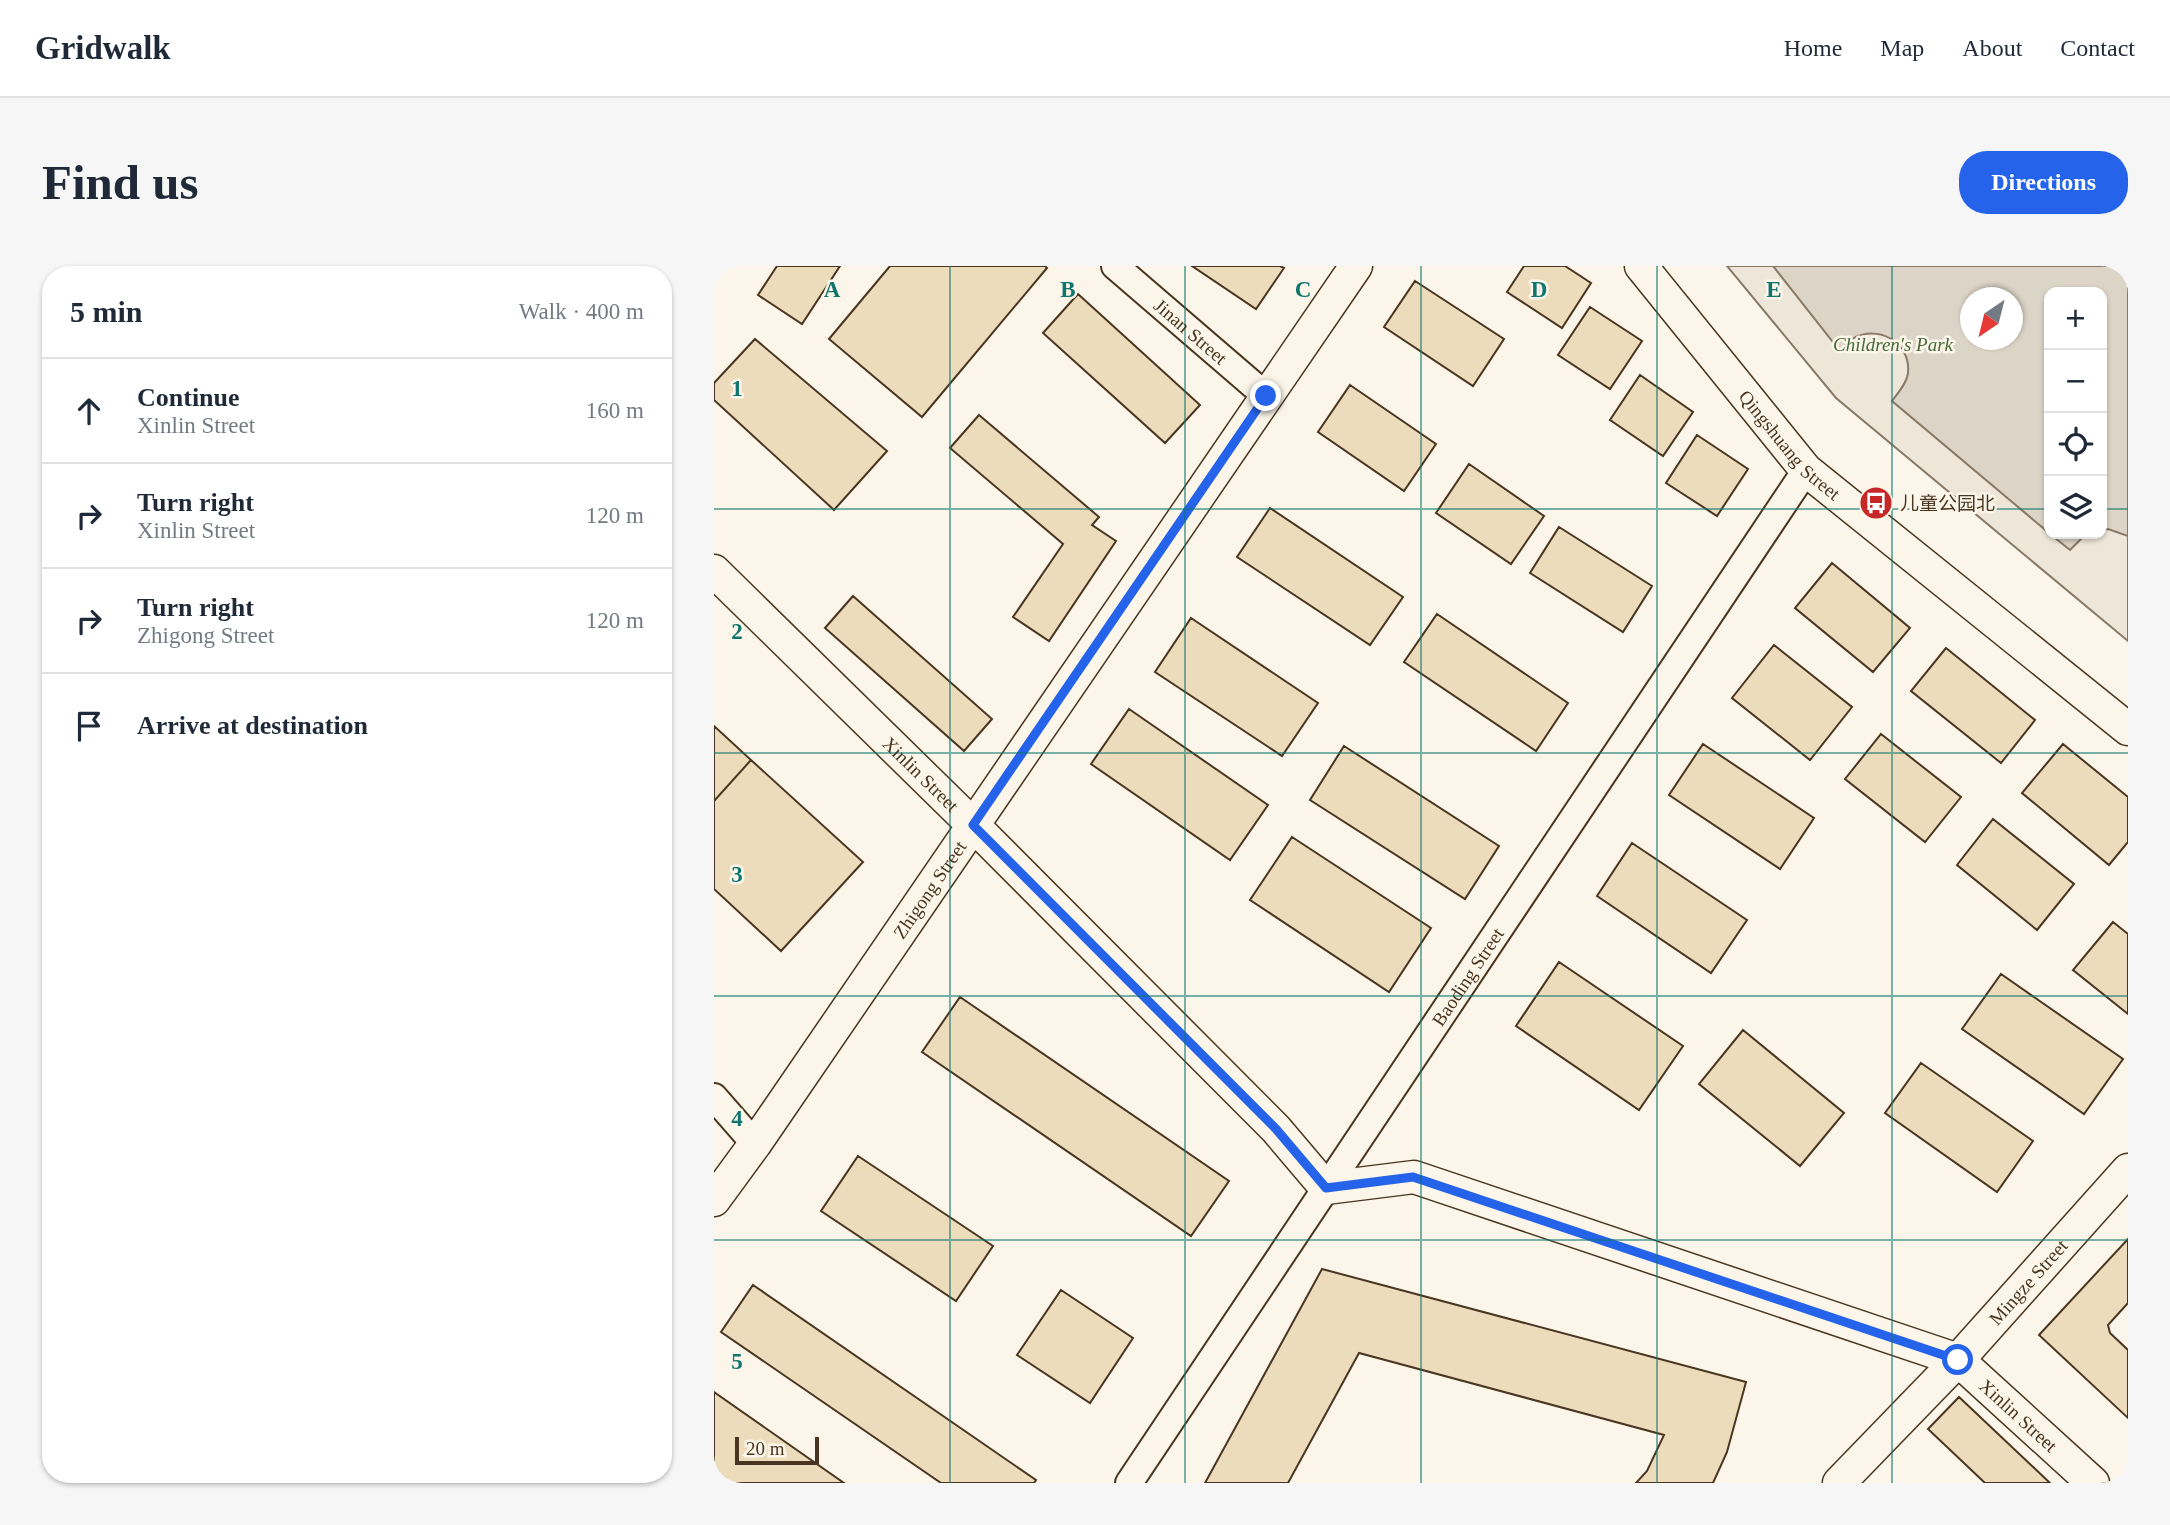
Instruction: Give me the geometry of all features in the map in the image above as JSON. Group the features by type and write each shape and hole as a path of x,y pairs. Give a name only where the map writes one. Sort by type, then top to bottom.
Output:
{"street":[{"name":"Jinan Street","path":"1115,266 1266,396"},
{"name":"Zhigong Street","path":"714,1200 1356,266"},
{"name":"Qingshuang Street","path":"1641,266 1806,470 2128,729"},
{"name":"Baoding Street","path":"1129,1483 1806,470"},
{"name":"Xinlin Street","path":"714,571 973,825 1276,1129 1326,1188 1413,1177 1958,1360 2092,1483"},
{"path":"714,1097 755,1144"},
{"name":"Mingze Street","path":"1839,1483 1958,1360 2128,1170"}],"green space":[{"name":"Children's Park","path":"1727,266 2128,266 2128,641 1836,398"}],"shaded area":[{"path":"1773,266 2128,266 2128,536 2107,529 2107,287 2044,287 2044,529 1892,401 1908,373 1908,362 1898,345 1882,335 1872,334 1862,335 1840,351"},
{"path":"2056,539 2081,539 2070,550"}],"building":[{"path":"777,266 840,266 802,324 758,295"},
{"path":"890,266 1047,268 922,417 829,339"},
{"path":"1192,266 1280,266 1284,268 1256,309"},
{"path":"1524,266 1565,266 1591,283 1562,328 1507,292"},
{"path":"1415,281 1504,339 1473,386 1384,327"},
{"path":"1078,294 1200,405 1165,443 1043,333"},
{"path":"1590,307 1642,341 1610,389 1558,355"},
{"path":"755,339 887,451 834,510 714,400 714,383"},
{"path":"1640,375 1693,412 1663,456 1610,420"},
{"path":"1350,385 1436,444 1404,491 1318,432"},
{"path":"979,415 1099,517 1092,525 1116,541 1049,641 1013,617 1063,544 950,448"},
{"path":"1697,435 1748,469 1717,516 1666,483"},
{"path":"1469,464 1544,516 1511,564 1436,513"},
{"path":"1270,508 1403,597 1370,645 1237,557"},
{"path":"1559,527 1652,586 1623,632 1530,573"},
{"path":"1832,563 1910,628 1873,672 1795,608"},
{"path":"853,596 992,719 964,751 825,628"},
{"path":"1437,614 1568,703 1536,751 1404,662"},
{"path":"1191,618 1318,703 1282,756 1155,672"},
{"path":"1774,645 1852,707 1810,760 1732,698"},
{"path":"1946,648 2035,720 2001,763 1911,691"},
{"path":"1129,709 1268,805 1230,860 1091,764"},
{"path":"714,726 751,760 714,801"},
{"path":"1881,734 1961,797 1925,842 1845,779"},
{"path":"1703,744 1814,818 1780,869 1669,795"},
{"path":"2063,744 2128,797 2128,842 2109,865 2022,793"},
{"path":"1344,746 1499,846 1465,899 1310,800"},
{"path":"751,760 863,862 781,951 714,889 714,801"},
{"path":"1993,819 2074,884 2037,930 1957,865"},
{"path":"1292,837 1431,928 1389,992 1250,900"},
{"path":"1632,843 1747,920 1711,973 1597,896"},
{"path":"2113,922 2128,934 2128,1014 2073,970"},
{"path":"1559,962 1683,1046 1639,1110 1516,1026"},
{"path":"2001,974 2123,1059 2084,1114 1962,1029"},
{"path":"960,997 1229,1181 1191,1236 922,1052"},
{"path":"1743,1030 1844,1113 1800,1166 1699,1084"},
{"path":"1921,1063 2033,1141 1997,1192 1885,1113"},
{"path":"858,1156 993,1246 956,1301 821,1211"},
{"path":"2128,1239 2128,1303 2108,1325 2110,1333 2128,1350 2128,1418 2039,1335"},
{"path":"1322,1269 1746,1382 1727,1452 1713,1483 1636,1483 1647,1471 1664,1435 1359,1353 1288,1483 1205,1483"},
{"path":"753,1285 1036,1480 1034,1483 941,1483 721,1332"},
{"path":"1061,1290 1133,1338 1090,1403 1017,1355"},
{"path":"714,1392 844,1483 714,1483"},
{"path":"1959,1397 2050,1483 1985,1483 1928,1429"}],"place":[{"name":"儿童公园北","path":"1876,503"}],"route":[{"path":"1266,396 973,825 1276,1129 1326,1188 1413,1177 1958,1360"}]}
